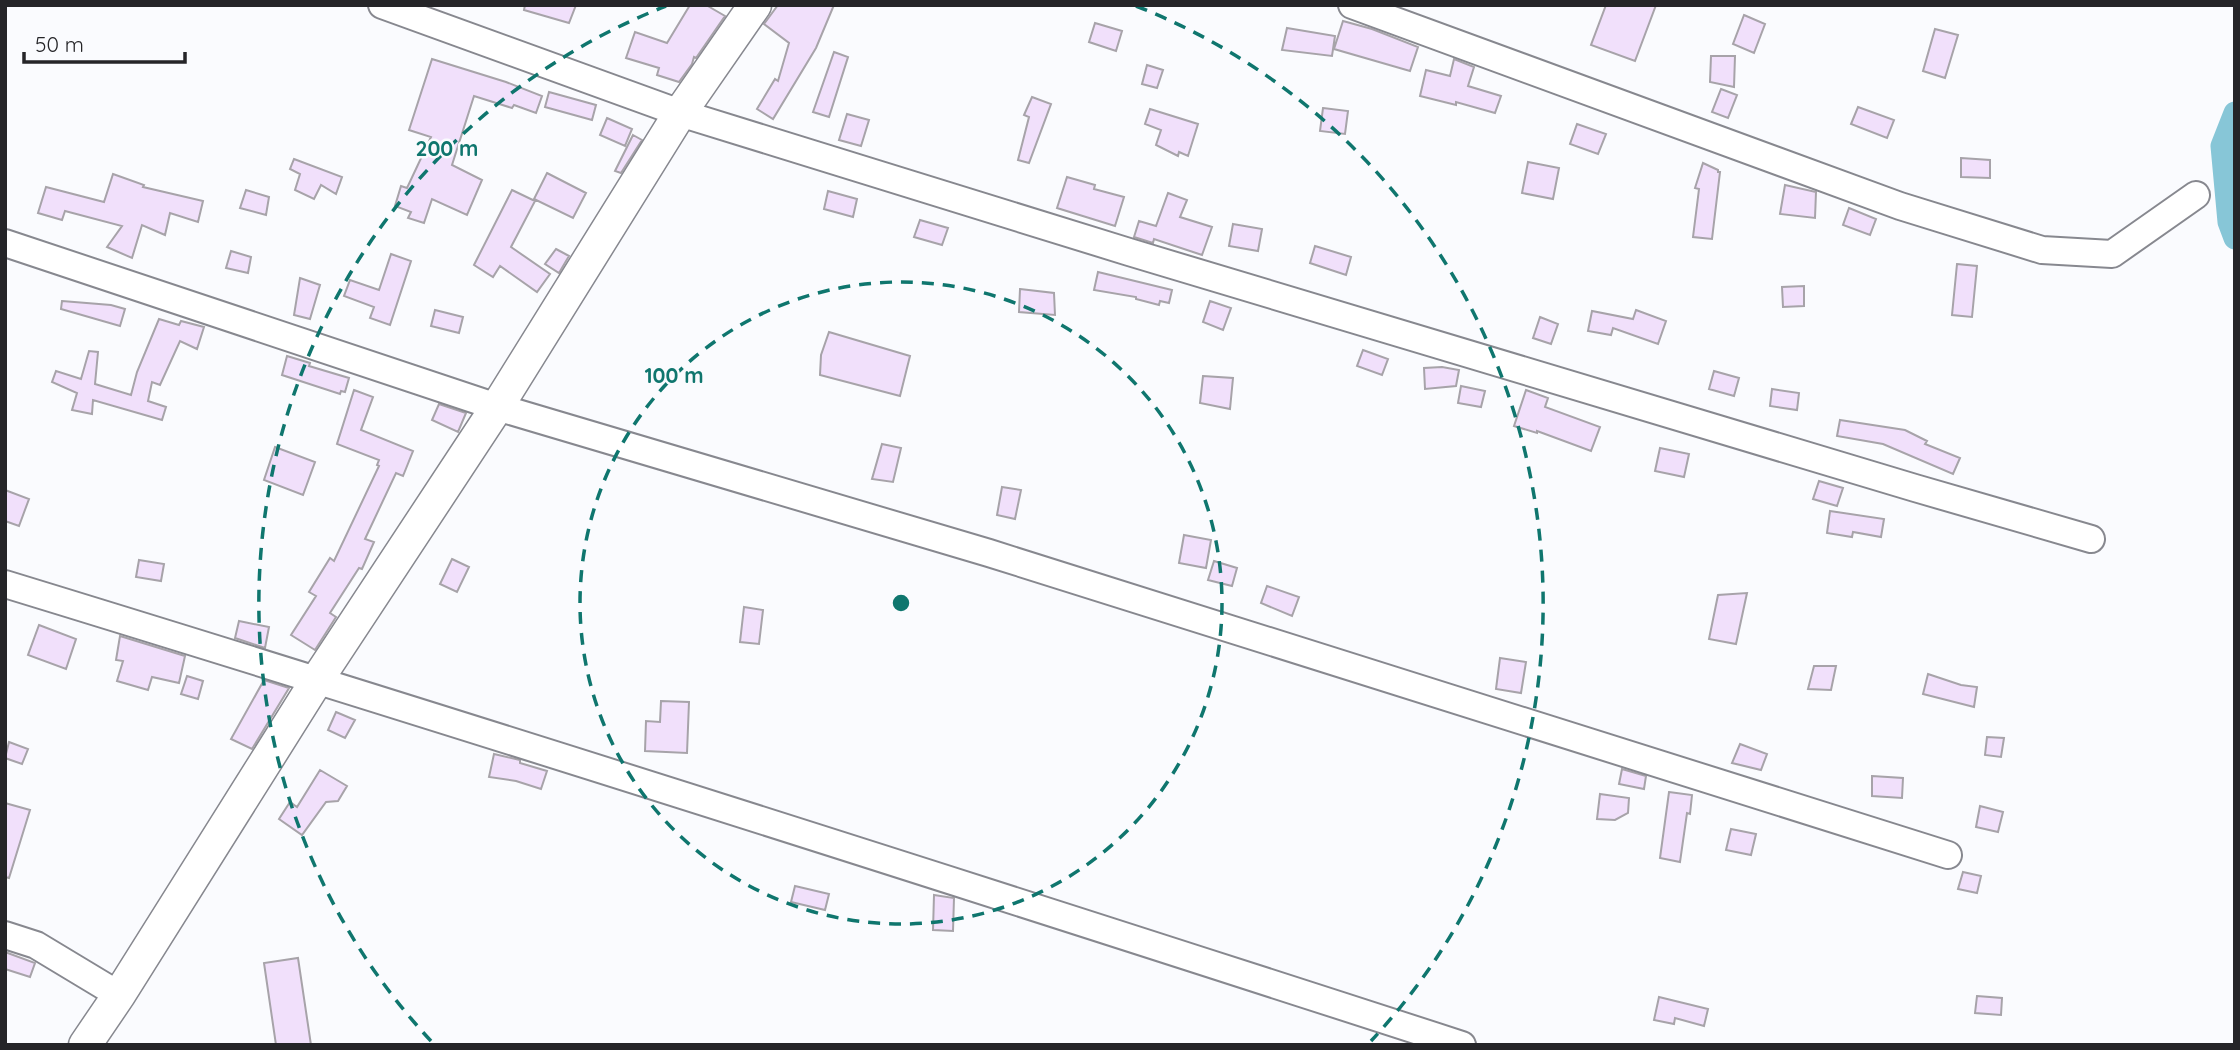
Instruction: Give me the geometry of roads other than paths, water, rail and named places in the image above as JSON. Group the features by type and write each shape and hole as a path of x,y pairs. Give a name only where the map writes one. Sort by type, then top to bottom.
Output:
{"street":[{"path":"382,5 680,113 1156,260 1889,481 2091,539"},
{"path":"85,1045 120,995 317,680 497,407 680,113 755,5"},
{"path":"1352,5 1900,206 2042,250 2112,254 2196,195"},
{"path":"5,243 497,407 989,553 1948,855"},
{"path":"5,584 1076,920 1461,1045"},
{"path":"5,935 36,945 120,995"}],"waterway":[{"path":"2235,113 2222,146 2229,222 2235,238"}]}
